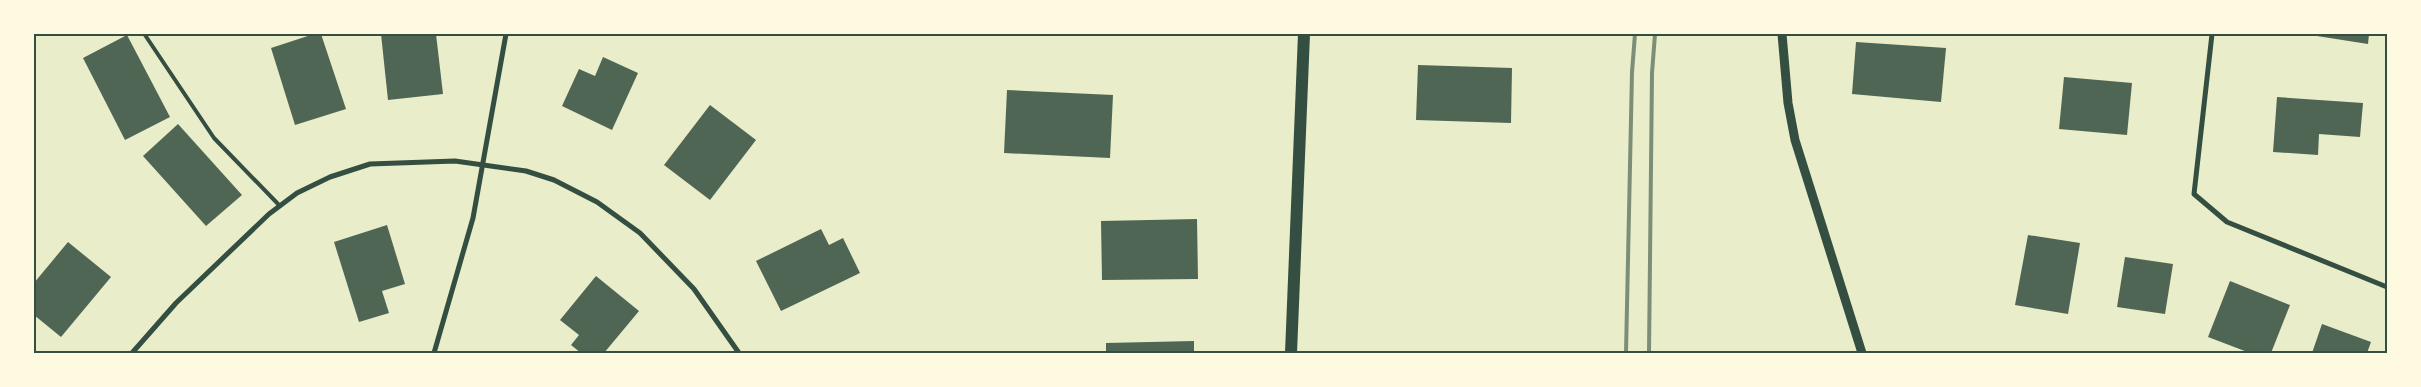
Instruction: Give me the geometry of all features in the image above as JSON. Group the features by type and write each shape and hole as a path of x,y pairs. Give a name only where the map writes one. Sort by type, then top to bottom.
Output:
{"main road":[{"path":"1291,353 1304,34"}],"street":[{"path":"434,353 473,218 484,166 506,34"},
{"path":"1782,34 1788,103 1795,140 1862,353"},
{"path":"2212,34 2194,194 2227,222 2387,286"},
{"path":"132,353 176,303 280,206 297,193 322,181 370,164 455,161 526,171 554,180 597,202 640,233 694,289 739,353"}],"lane":[{"path":"144,34 214,138 280,206"}],"building":[{"path":"314,34 321,34 346,109 295,125 271,48"},
{"path":"381,34 436,34 443,94 388,100"},
{"path":"2304,34 2369,34 2368,44"},
{"path":"127,35 170,117 125,140 83,58"},
{"path":"1856,42 1946,48 1941,102 1852,94"},
{"path":"603,57 638,73 612,130 562,106 579,69 595,76"},
{"path":"1418,65 1512,68 1511,123 1416,120"},
{"path":"2064,77 2132,83 2127,135 2059,129"},
{"path":"1007,90 1113,95 1110,158 1004,153"},
{"path":"2277,97 2363,103 2360,137 2319,134 2318,155 2273,152"},
{"path":"710,105 756,140 710,200 664,165"},
{"path":"178,124 242,195 206,226 143,156"},
{"path":"1197,219 1198,279 1102,280 1101,221"},
{"path":"387,225 405,284 382,291 389,313 359,322 334,242"},
{"path":"821,229 829,245 843,238 860,273 781,311 756,261"},
{"path":"2028,235 2080,243 2068,314 2015,305"},
{"path":"68,242 111,277 61,337 34,315 34,283"},
{"path":"2125,257 2173,264 2165,314 2117,307"},
{"path":"596,276 639,311 604,353 581,353 571,345 579,335 560,320"},
{"path":"2230,281 2290,305 2271,353 2250,353 2208,337"},
{"path":"2322,324 2371,342 2367,353 2312,353"},
{"path":"1194,341 1194,353 1106,353 1106,343"}],"railway":[{"path":"1626,353 1632,72 1635,34"},
{"path":"1649,353 1652,73 1655,34"}]}
